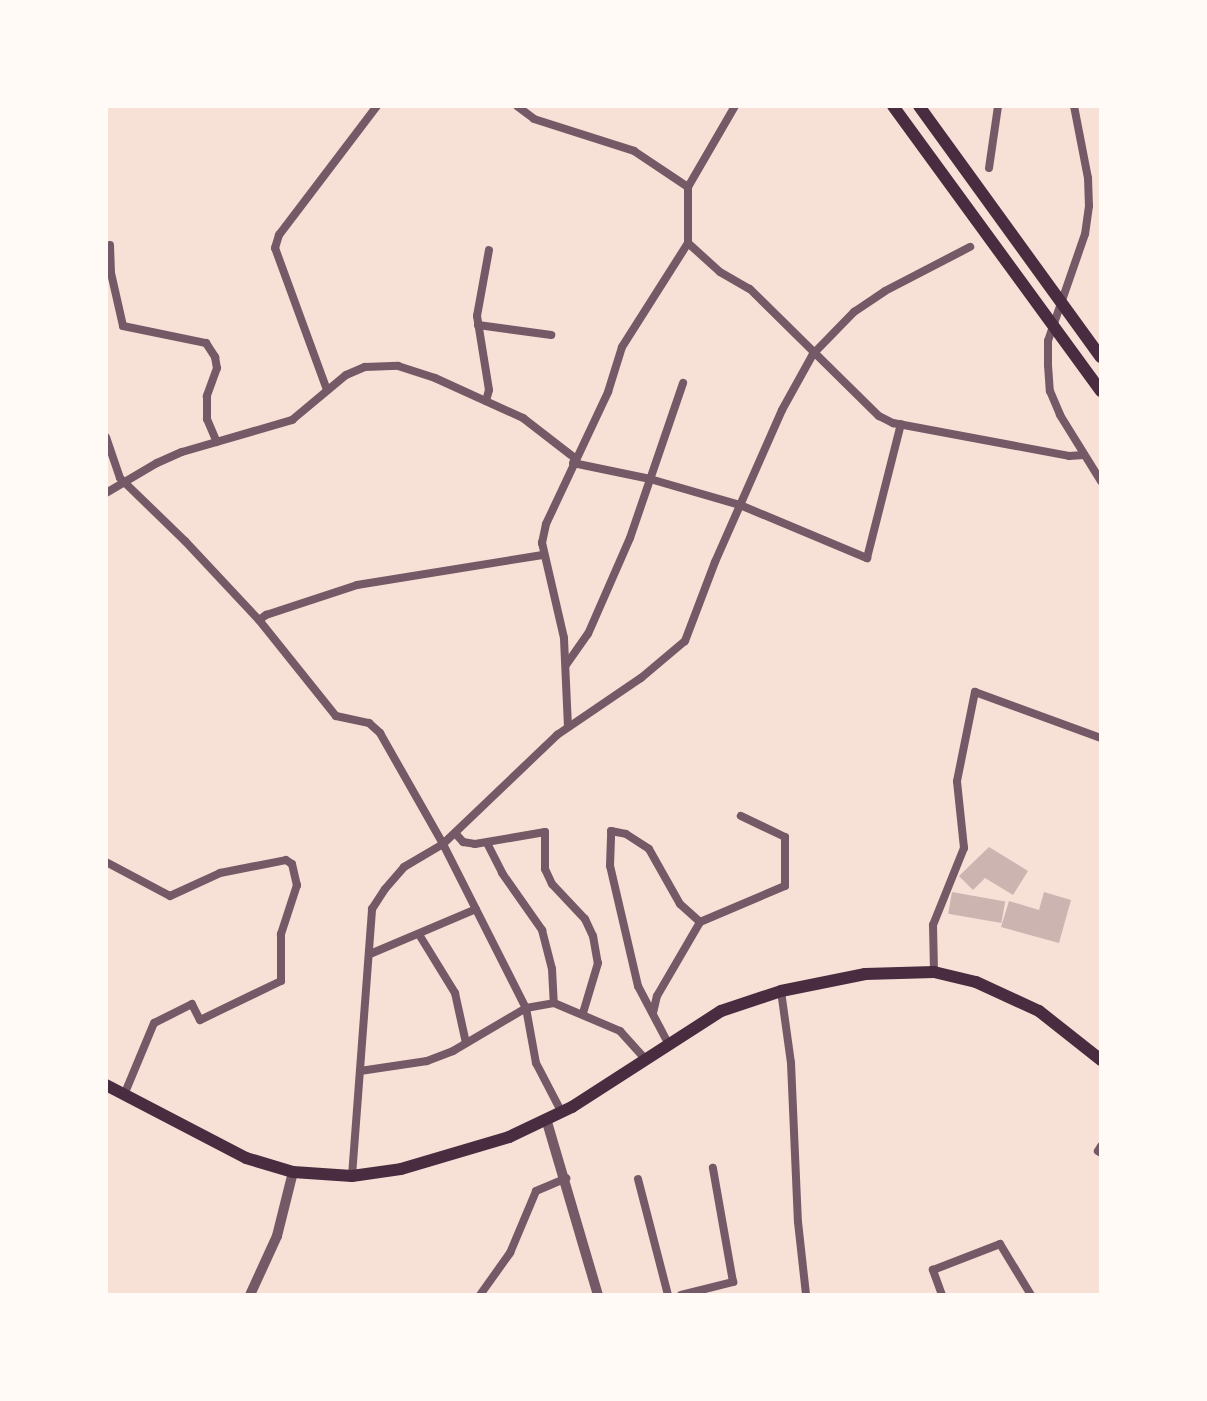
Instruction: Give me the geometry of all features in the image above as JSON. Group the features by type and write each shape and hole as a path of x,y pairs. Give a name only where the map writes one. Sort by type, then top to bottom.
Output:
{"main road":[{"path":"893,106 1101,391"},
{"path":"919,106 1101,357"},
{"path":"106,1085 224,1149 293,1172 352,1176 379,1174 475,1149 547,1122 721,1011 781,991 865,974 934,972 976,982 1014,998 1053,1020 1099,1055"}],"street":[{"path":"327,390 275,248 279,235 377,106"},
{"path":"517,106 534,119 634,151 688,187"},
{"path":"568,727 564,638 543,555 546,524 608,392 622,347 688,243 688,187 735,106"},
{"path":"989,168 998,106"},
{"path":"1074,106 1088,178 1089,206 1085,234 1048,341 1050,391 1101,481"},
{"path":"688,243 720,272 750,289 813,354 843,377 879,416 901,424 1069,456 1084,455"},
{"path":"110,245 115,295 123,326 206,343 215,357 217,368 207,396 207,419 217,442"},
{"path":"352,1176 372,909 385,889 404,867 443,844 568,727 641,678 685,641 782,410 813,354 827,336 874,298 970,247"},
{"path":"486,401 489,390 478,325 489,250"},
{"path":"478,325 551,335"},
{"path":"106,493 157,463 292,420 327,390 365,367 398,366 435,378 523,418 574,461 740,505 867,558 901,424"},
{"path":"565,665 588,634 630,538 683,383"},
{"path":"106,437 120,478 259,620 336,716 369,723 380,733 443,844 526,1008 536,1063 562,1113"},
{"path":"259,620 357,585 543,555"},
{"path":"934,972 933,925 964,848 957,781 975,692 1101,738"},
{"path":"653,1014 657,996 700,922 785,886 785,837 741,816"},
{"path":"668,1043 638,986 612,878 609,851 611,831 626,834 649,849 680,904 700,922"},
{"path":"455,833 463,842 487,843 528,832 545,832 545,869 552,884 585,919 593,936 598,963 583,1013"},
{"path":"487,843 502,873 542,930 552,969 554,1003"},
{"path":"106,862 170,896 220,873 286,860 292,864 297,885 281,934 281,981 200,1020 192,1004 154,1023 124,1095"},
{"path":"370,954 420,936 446,920 476,909"},
{"path":"420,936 455,993 466,1043"},
{"path":"781,991 791,1063 798,1222 806,1295"},
{"path":"360,1071 427,1061 466,1043 526,1008 554,1003 620,1031 645,1059"},
{"path":"547,1122 598,1295"},
{"path":"1101,1146 1098,1151 1101,1153"},
{"path":"681,1295 733,1282 713,1168"},
{"path":"250,1295 277,1236 293,1172"},
{"path":"480,1295 510,1253 536,1191 566,1178"},
{"path":"638,1179 668,1295"},
{"path":"942,1295 933,1270 1000,1244 1031,1295"}],"building":[{"path":"989,847 1028,871 1013,895 985,878 973,890 959,876"},
{"path":"952,892 1005,901 1001,923 948,914"},
{"path":"1044,892 1071,900 1059,943 1001,927 1009,901 1039,910"}]}
